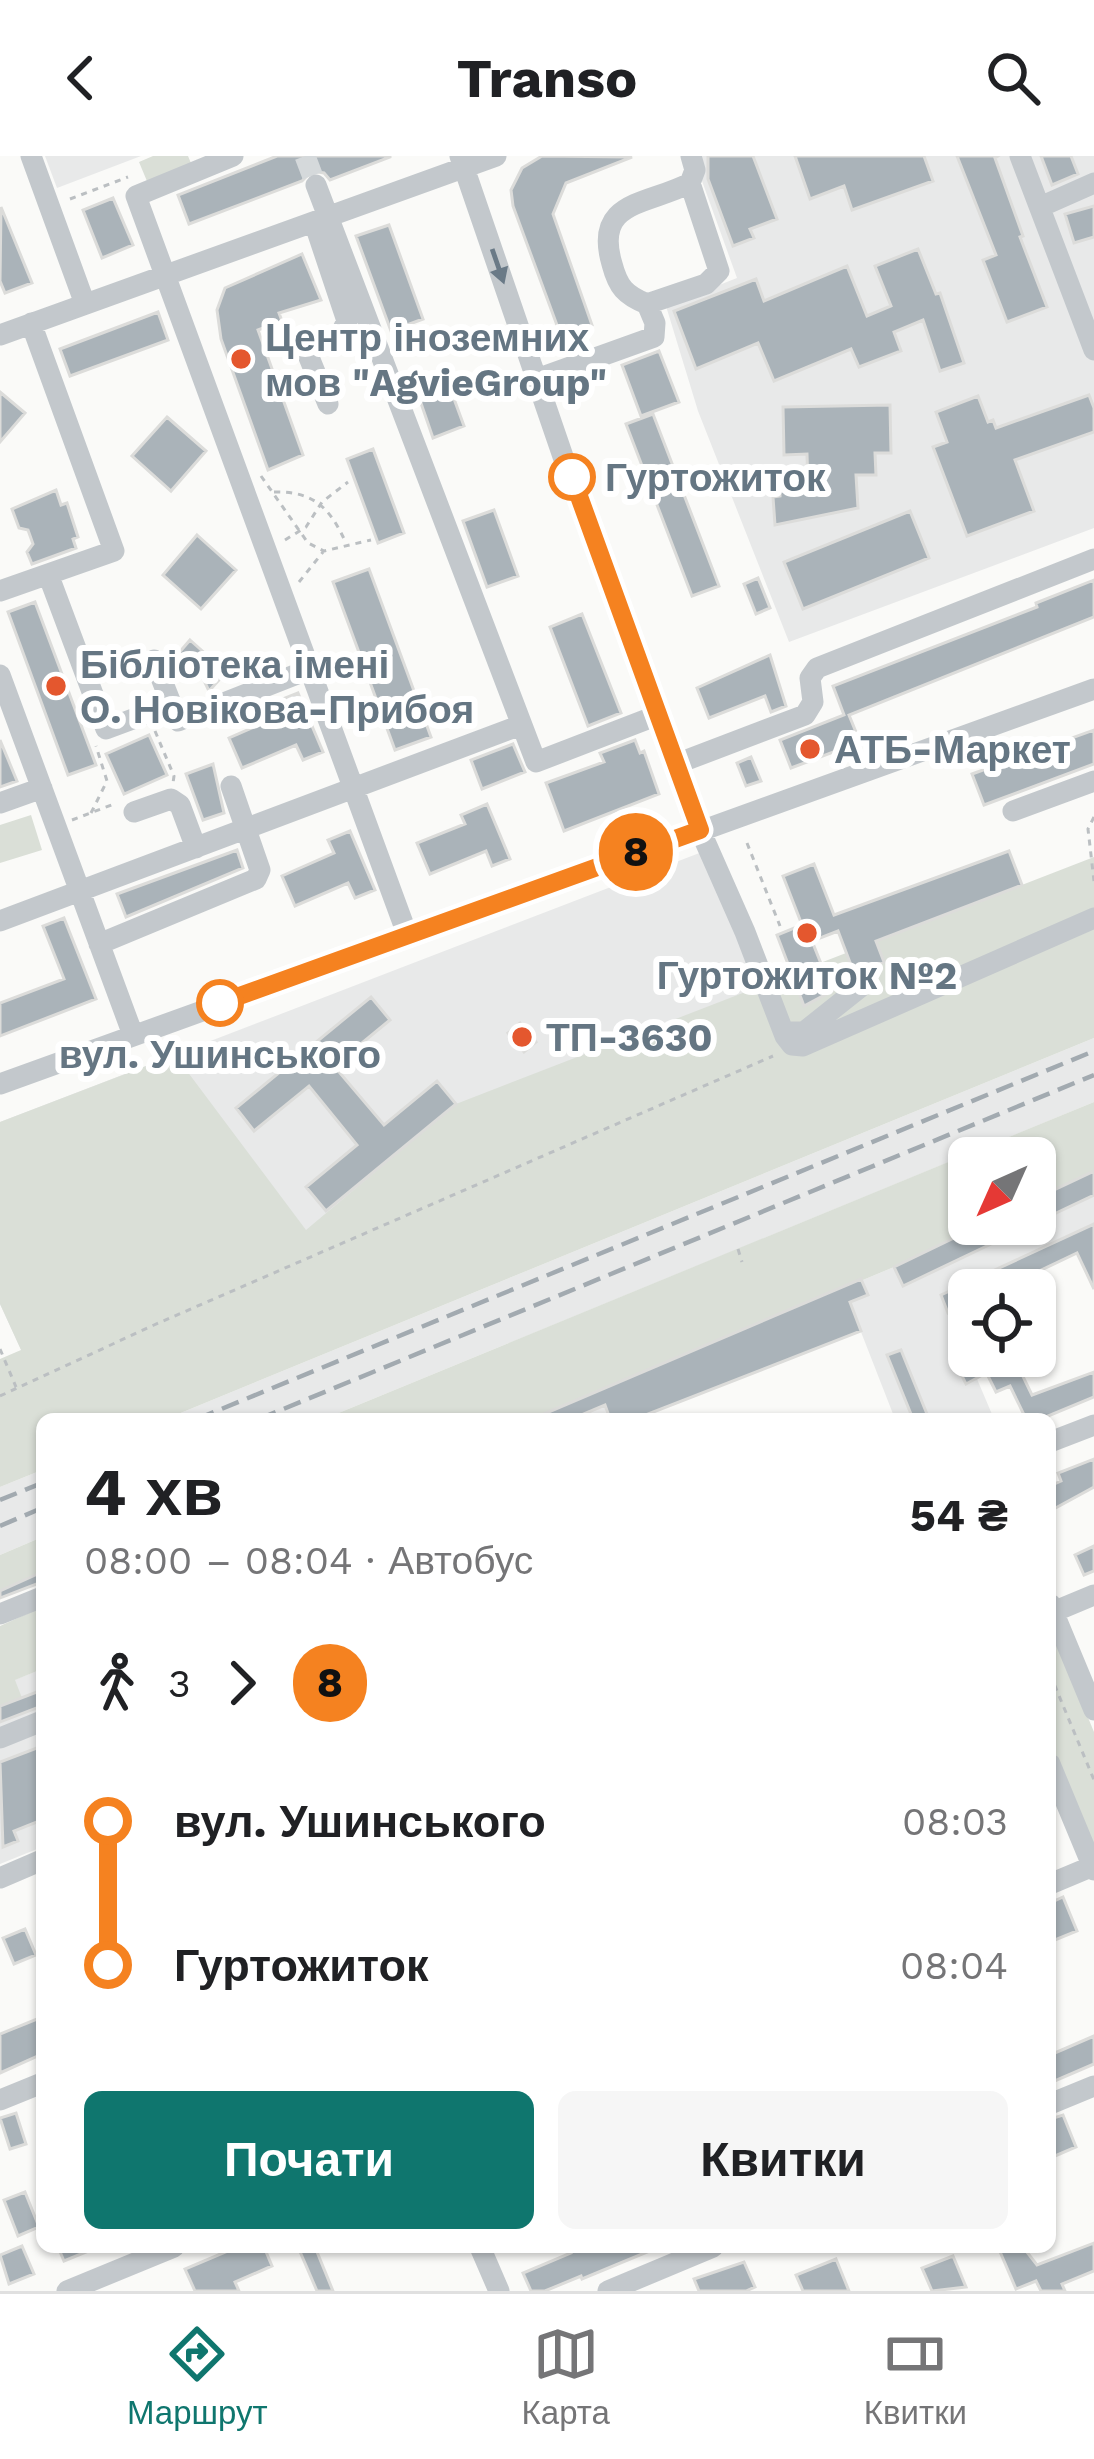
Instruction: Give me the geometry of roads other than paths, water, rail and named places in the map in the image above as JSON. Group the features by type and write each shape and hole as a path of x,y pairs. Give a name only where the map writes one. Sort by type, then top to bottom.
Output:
{"street":[{"path":"31,156 85,304"},
{"path":"233,156 136,196 407,934"},
{"path":"0,334 321,220 462,162 496,156"},
{"path":"647,304 706,284 719,271 690,182 692,156"},
{"path":"1020,156 1094,350"},
{"path":"462,162 700,830 792,1045 803,1046 1094,918"},
{"path":"537,379 654,337 655,323 647,304 623,292 608,250 608,229 621,210 690,182"},
{"path":"1040,207 1094,182"},
{"path":"316,185 347,322 340,335 306,350 328,404"},
{"path":"321,220 536,762 658,716"},
{"path":"0,591 114,551 32,323"},
{"path":"676,764 805,715 813,702 810,677 818,668 1094,559"},
{"path":"48,574 106,729 140,716"},
{"path":"154,660 178,721 310,669"},
{"path":"0,675 133,1035"},
{"path":"0,1084 1094,689"},
{"path":"1,918 521,725"},
{"path":"1013,811 1094,781"},
{"path":"99,944 249,884 260,870 231,786"},
{"path":"0,803 42,788"},
{"path":"134,812 171,799 180,805 196,848"},
{"path":"780,1024 791,1033 803,1032 863,985"},
{"path":"1056,1440 1094,1424"},
{"path":"1056,1607 1094,1595"},
{"path":"0,1614 36,1599"},
{"path":"1056,1618 1094,1711"},
{"path":"0,1738 36,1723"},
{"path":"1056,1779 1093,1868 1056,1882"},
{"path":"0,1878 36,1863"},
{"path":"0,2100 36,2085"},
{"path":"1056,2102 1094,2086"},
{"path":"67,2291 159,2253"},
{"path":"483,2253 499,2291"},
{"path":"608,2291 698,2253"}],"tunnel":[{"path":"305,156 316,185"}],"railway":[{"path":"212,1413 1094,1051"},
{"path":"274,1413 1094,1075"},
{"path":"0,1500 36,1485"},
{"path":"0,1526 36,1511"}],"place":[{"name":"Центр іноземних мов \"AgvieGroup\"","path":"241,359"},
{"name":"Гуртожиток","path":"572,477"},
{"name":"Бібліотека імені О. Новікова-Прибоя","path":"56,686"},
{"name":"АТБ-Маркет","path":"810,749"},
{"name":"Гуртожиток №2","path":"807,933"},
{"name":"вул. Ушинського","path":"220,1003"},
{"name":"ТП-3630","path":"522,1037"}]}
